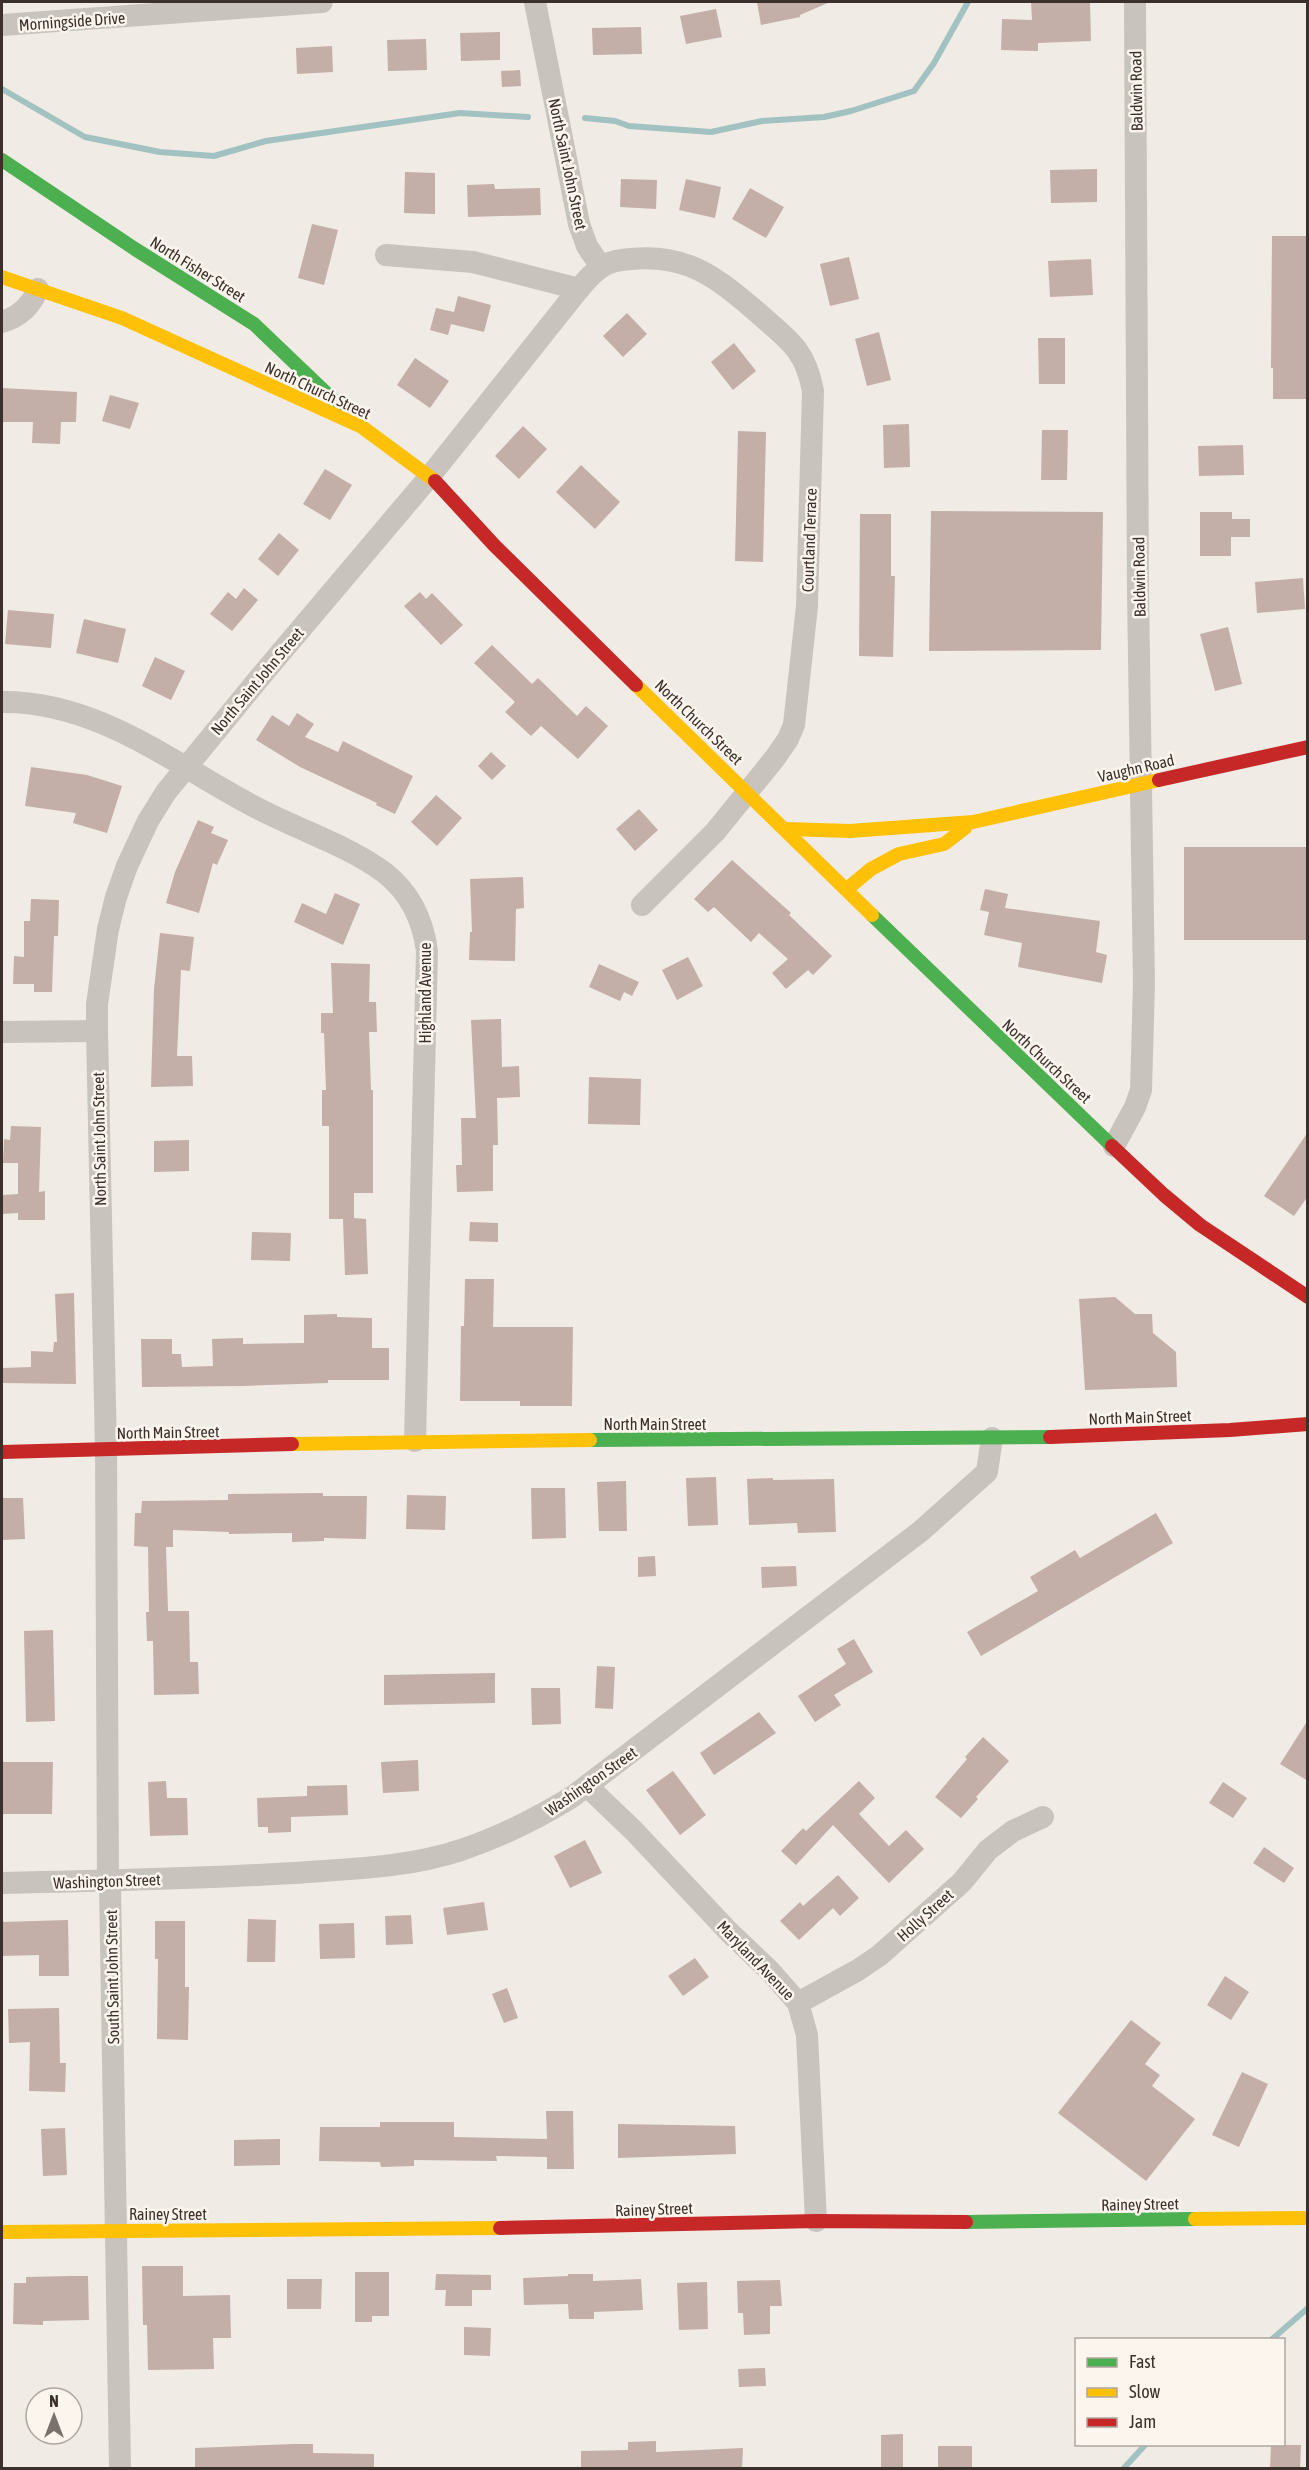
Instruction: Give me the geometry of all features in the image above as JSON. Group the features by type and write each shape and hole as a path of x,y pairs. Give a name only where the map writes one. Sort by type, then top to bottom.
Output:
{"street":[{"name":"Morningside Drive","path":"2,26 175,8 322,2"},
{"name":"North Saint John Street","path":"106,1450 97,1004 108,929 116,897 127,866 148,821 186,766 430,476 535,341 601,267 587,246 579,224 535,2"},
{"name":"Baldwin Road","path":"1114,1146 1135,1107 1141,1090 1144,984 1138,592 1135,2"},
{"name":"North Fisher Street","path":"2,160 135,249 254,324 362,427"},
{"path":"386,255 472,262 579,289"},
{"name":"Courtland Terrace","path":"601,267 615,261 645,258 675,261 703,271 720,281 795,345 809,370 813,392 807,606 794,725 775,758 715,832 642,905"},
{"name":"North Church Street","path":"2,277 122,318 362,427 430,476 494,545 982,1023 1164,1195 1200,1225 1308,1297"},
{"path":"2,322 26,309 38,289"},
{"name":"Highland Avenue","path":"2,702 49,707 91,718 131,736 186,766 229,794 344,850 385,873 408,896 420,918 427,951 415,1441"},
{"name":"Vaughn Road","path":"786,830 850,831 973,822 1142,782 1308,747"},
{"name":"Vaughn Road","path":"847,889 870,869 899,854 944,844 973,822"},
{"path":"2,1032 97,1031"},
{"name":"North Main Street","path":"2,1452 415,1441 992,1438 1230,1430 1308,1424"},
{"name":"Washington Street","path":"2,1883 108,1881 374,1868 426,1859 460,1850 510,1832 542,1816 586,1786 921,1531 987,1472 992,1438"},
{"name":"South Saint John Street","path":"106,1450 108,1881 110,1886 120,2469"},
{"name":"Maryland Avenue","path":"586,1786 634,1831 729,1932 770,1971 798,2003 807,2035 816,2221"},
{"name":"Holly Street","path":"798,2003 858,1970 880,1955 962,1882 988,1850 1013,1831 1043,1817"},
{"name":"Rainey Street","path":"2,2232 579,2227 816,2221 1026,2222 1308,2218"}],"building":[{"path":"757,2 830,2 800,17 761,25"},
{"path":"1031,2 1090,2 1091,41 1038,43 1038,51 1001,50 1002,19 1032,20"},
{"path":"716,9 722,37 686,44 680,16"},
{"path":"641,27 642,54 593,55 592,28"},
{"path":"500,32 500,60 461,61 460,33"},
{"path":"426,39 427,70 388,71 387,40"},
{"path":"332,46 333,72 297,74 296,48"},
{"path":"520,70 521,86 502,87 501,71"},
{"path":"1097,169 1097,202 1051,203 1050,170"},
{"path":"405,172 435,173 435,214 404,213"},
{"path":"621,179 657,180 656,209 620,207"},
{"path":"686,179 721,187 715,218 679,210"},
{"path":"494,184 495,189 540,188 541,215 468,217 467,185"},
{"path":"750,188 784,207 766,238 732,219"},
{"path":"312,224 338,230 324,285 298,278"},
{"path":"1272,236 1308,236 1308,399 1273,399 1273,368 1271,368"},
{"path":"849,257 859,299 830,306 820,264"},
{"path":"1091,259 1093,295 1050,297 1048,261"},
{"path":"458,296 491,305 484,332 451,324 448,335 430,330 436,308 454,312"},
{"path":"627,313 647,334 623,357 603,336"},
{"path":"879,332 891,380 867,386 855,339"},
{"path":"1038,338 1065,338 1065,384 1039,384"},
{"path":"734,343 756,371 733,390 711,362"},
{"path":"415,358 449,381 430,408 397,385"},
{"path":"2,388 77,392 76,422 61,422 60,444 32,443 33,422 2,422"},
{"path":"110,395 139,403 130,429 102,421"},
{"path":"909,424 910,467 884,468 883,425"},
{"path":"523,426 547,449 519,479 495,456"},
{"path":"1042,430 1068,430 1067,480 1041,480"},
{"path":"738,431 766,432 763,562 735,561"},
{"path":"1243,445 1244,475 1199,476 1198,446"},
{"path":"581,465 620,502 595,529 556,492"},
{"path":"325,469 352,485 330,520 303,504"},
{"path":"931,511 1103,512 1101,650 929,651"},
{"path":"1200,512 1232,512 1232,519 1250,519 1250,537 1231,537 1231,556 1200,556"},
{"path":"860,514 891,514 891,576 895,576 893,657 859,656"},
{"path":"279,533 299,550 278,576 258,559"},
{"path":"1303,578 1305,609 1257,613 1255,582"},
{"path":"244,588 258,600 232,631 210,614 228,592 236,599"},
{"path":"420,592 426,599 432,593 463,625 441,645 404,606"},
{"path":"8,610 54,614 51,648 5,644"},
{"path":"84,619 126,629 118,663 76,653"},
{"path":"1228,627 1242,684 1215,691 1200,634"},
{"path":"492,645 532,684 538,678 577,716 586,706 608,726 578,759 541,726 531,736 505,712 515,702 474,663"},
{"path":"155,657 185,671 171,700 142,686"},
{"path":"297,713 314,724 305,737 338,752 343,741 413,776 395,814 376,805 377,803 300,767 256,740 272,715 289,726"},
{"path":"491,752 506,766 492,780 478,766"},
{"path":"31,767 87,775 122,786 107,833 73,823 76,813 25,806"},
{"path":"436,795 462,818 437,846 411,822"},
{"path":"639,809 658,830 635,851 616,829"},
{"path":"198,820 214,827 211,833 228,840 217,865 213,863 199,913 166,903 175,872"},
{"path":"1184,847 1308,847 1308,940 1184,940"},
{"path":"732,860 791,913 789,915 832,956 813,975 808,970 786,989 772,973 788,959 759,933 751,942 714,907 708,912 694,899"},
{"path":"523,877 524,908 516,909 515,961 469,960 470,932 472,932 470,879"},
{"path":"985,889 1008,894 1005,908 1100,921 1096,952 1107,955 1102,983 1018,967 1022,943 984,935 989,912 980,910"},
{"path":"335,893 360,904 343,945 294,922 302,903 326,914"},
{"path":"31,899 59,900 58,936 54,936 52,992 34,992 34,984 13,984 14,956 24,957 24,921 30,921"},
{"path":"160,933 194,937 190,971 181,970 177,1056 192,1056 193,1086 151,1087 154,989"},
{"path":"688,957 703,986 677,1000 662,970"},
{"path":"331,963 370,964 369,1002 376,1002 377,1032 369,1032 371,1090 373,1090 373,1193 354,1193 354,1218 366,1219 368,1274 345,1275 343,1219 329,1219 329,1126 322,1126 322,1090 326,1090 321,1013 333,1013"},
{"path":"599,964 639,982 632,996 624,992 620,1001 589,987"},
{"path":"501,1019 502,1067 519,1066 520,1097 497,1098 498,1145 493,1145 493,1191 457,1192 456,1165 462,1165 461,1118 476,1118 471,1020"},
{"path":"589,1077 641,1079 640,1125 588,1124"},
{"path":"11,1126 41,1127 39,1192 45,1191 45,1220 18,1220 18,1213 2,1214 2,1195 18,1194 18,1163 3,1163 4,1139 10,1140"},
{"path":"1308,1132 1308,1196 1294,1216 1264,1196"},
{"path":"189,1140 189,1171 154,1172 154,1141"},
{"path":"470,1222 498,1223 498,1242 469,1241"},
{"path":"252,1232 291,1233 290,1261 251,1260"},
{"path":"465,1279 494,1279 493,1327 573,1327 572,1406 520,1406 520,1401 460,1401 461,1326 464,1326"},
{"path":"74,1293 76,1384 2,1383 2,1368 31,1367 31,1351 53,1352 54,1342 57,1342 55,1294"},
{"path":"1115,1297 1135,1314 1152,1314 1153,1333 1176,1352 1177,1387 1085,1390 1079,1299"},
{"path":"337,1314 337,1317 372,1318 372,1348 389,1348 389,1380 328,1380 328,1383 243,1386 142,1387 141,1339 172,1339 172,1354 181,1354 182,1367 213,1366 212,1339 243,1338 243,1344 304,1343 304,1315"},
{"path":"716,1477 718,1525 688,1526 686,1478"},
{"path":"773,1478 773,1480 834,1479 836,1532 798,1533 797,1523 749,1525 747,1479"},
{"path":"626,1481 627,1531 599,1531 597,1482"},
{"path":"531,1488 565,1488 566,1538 532,1539"},
{"path":"323,1493 323,1496 367,1496 366,1539 324,1538 324,1541 292,1542 292,1533 229,1534 229,1532 173,1530 173,1547 166,1547 168,1611 189,1611 190,1662 198,1662 199,1694 154,1695 153,1641 147,1641 148,1547 134,1546 135,1513 141,1513 142,1501 228,1500 228,1494"},
{"path":"407,1495 446,1496 445,1530 406,1529"},
{"path":"2,1498 23,1498 25,1539 2,1540"},
{"path":"1156,1513 1173,1543 981,1656 967,1632 1038,1591 1030,1577 1075,1550 1080,1558"},
{"path":"655,1556 656,1576 638,1577 638,1557"},
{"path":"796,1566 797,1586 762,1588 761,1567"},
{"path":"53,1630 55,1721 26,1722 24,1631"},
{"path":"854,1639 873,1672 834,1695 841,1705 815,1722 798,1696 846,1664 837,1649"},
{"path":"597,1666 615,1667 613,1709 595,1708"},
{"path":"495,1673 495,1703 384,1705 384,1675"},
{"path":"531,1688 560,1688 561,1724 532,1725"},
{"path":"759,1712 776,1733 714,1775 700,1753"},
{"path":"1308,1720 1308,1781 1280,1764"},
{"path":"983,1737 1009,1761 976,1797 978,1799 961,1818 935,1797"},
{"path":"418,1760 419,1791 383,1793 381,1762"},
{"path":"3,1762 53,1762 52,1814 2,1814"},
{"path":"673,1771 706,1815 680,1835 646,1790"},
{"path":"166,1781 167,1798 187,1798 188,1835 150,1836 148,1782"},
{"path":"859,1781 875,1798 859,1814 889,1846 906,1830 924,1849 889,1883 833,1825 796,1865 781,1851 803,1828 806,1831"},
{"path":"1223,1782 1247,1798 1233,1818 1209,1803"},
{"path":"347,1785 348,1815 291,1817 291,1832 268,1833 268,1827 258,1827 257,1798 307,1796 307,1786"},
{"path":"585,1840 602,1873 570,1888 554,1856"},
{"path":"1264,1847 1294,1868 1284,1883 1253,1863"},
{"path":"838,1875 859,1898 840,1916 833,1908 799,1940 780,1921 800,1902 803,1906"},
{"path":"484,1902 488,1930 447,1935 443,1908"},
{"path":"411,1915 413,1944 386,1945 385,1916"},
{"path":"248,1919 276,1920 275,1962 247,1962"},
{"path":"68,1920 69,1976 39,1976 39,1955 2,1956 2,1922"},
{"path":"155,1921 185,1921 185,1987 189,1987 188,2040 157,2039 158,1959 155,1959"},
{"path":"354,1923 355,1958 320,1959 319,1924"},
{"path":"695,1958 709,1977 683,1996 668,1976"},
{"path":"1225,1976 1249,1992 1231,2020 1207,2005"},
{"path":"507,1988 518,2018 504,2023 492,1994"},
{"path":"59,2008 60,2063 66,2063 65,2092 29,2091 30,2042 9,2043 8,2009"},
{"path":"1131,2020 1161,2043 1145,2064 1160,2075 1152,2086 1195,2119 1146,2181 1058,2113"},
{"path":"1242,2072 1268,2084 1239,2147 1212,2135"},
{"path":"546,2111 573,2111 574,2169 547,2169 547,2157 496,2156 497,2161 414,2160 414,2166 381,2167 380,2162 319,2161 320,2127 380,2127 380,2122 454,2122 454,2137 547,2139"},
{"path":"618,2124 735,2126 736,2154 618,2158"},
{"path":"65,2128 67,2175 43,2176 41,2129"},
{"path":"280,2139 280,2165 234,2166 234,2140"},
{"path":"142,2266 183,2266 183,2296 230,2295 231,2338 213,2338 214,2369 148,2370 147,2325 143,2325"},
{"path":"355,2272 389,2272 389,2316 372,2316 372,2322 355,2322"},
{"path":"436,2274 491,2275 491,2290 472,2290 472,2306 445,2306 446,2290 435,2290"},
{"path":"568,2274 593,2274 593,2281 641,2279 643,2310 594,2312 594,2319 569,2319 568,2304 524,2305 523,2278 568,2276"},
{"path":"88,2276 89,2320 43,2321 43,2325 13,2324 14,2283 26,2283 26,2277"},
{"path":"287,2279 322,2279 321,2309 287,2309"},
{"path":"780,2280 782,2306 770,2306 770,2334 744,2335 743,2313 738,2313 737,2281"},
{"path":"707,2282 708,2329 679,2330 677,2283"},
{"path":"464,2327 491,2328 490,2356 464,2355"},
{"path":"765,2368 766,2386 739,2387 738,2369"},
{"path":"903,2434 903,2469 881,2469 881,2435"},
{"path":"656,2441 656,2452 743,2448 742,2469 581,2469 581,2451 628,2450 628,2442"},
{"path":"313,2444 313,2453 374,2454 374,2469 195,2469 195,2448"},
{"path":"1301,2445 1300,2469 1270,2469 1271,2446"},
{"path":"938,2446 972,2446 972,2469 938,2469"}],"waterway":[{"path":"585,118 615,121 629,126 711,132 762,121 824,117 851,111 914,91 934,63 968,2"},
{"path":"2,89 85,137 160,152 214,156 266,141 460,113 528,117"},
{"path":"1273,2338 1308,2308"},
{"path":"1124,2468 1144,2446"}],"traffic: fast":[{"path":"2,160 135,249 254,324 343,409"},
{"path":"872,915 1112,1146"},
{"path":"590,1440 1050,1437"},
{"path":"966,2222 1195,2219"}],"traffic: slow":[{"path":"2,277 122,318 362,427 435,481"},
{"path":"636,685 872,915"},
{"path":"786,829 850,831 973,822 1159,780"},
{"path":"847,889 871,869 899,854 944,844 965,828"},
{"path":"292,1444 590,1440"},
{"path":"1195,2219 1308,2218"},
{"path":"2,2232 500,2228"}],"traffic: jam":[{"path":"435,481 494,545 636,685"},
{"path":"1159,780 1308,747"},
{"path":"1112,1146 1200,1225 1308,1297"},
{"path":"1050,1437 1230,1430 1308,1424"},
{"path":"2,1452 292,1444"},
{"path":"500,2228 816,2221 966,2222"}]}
